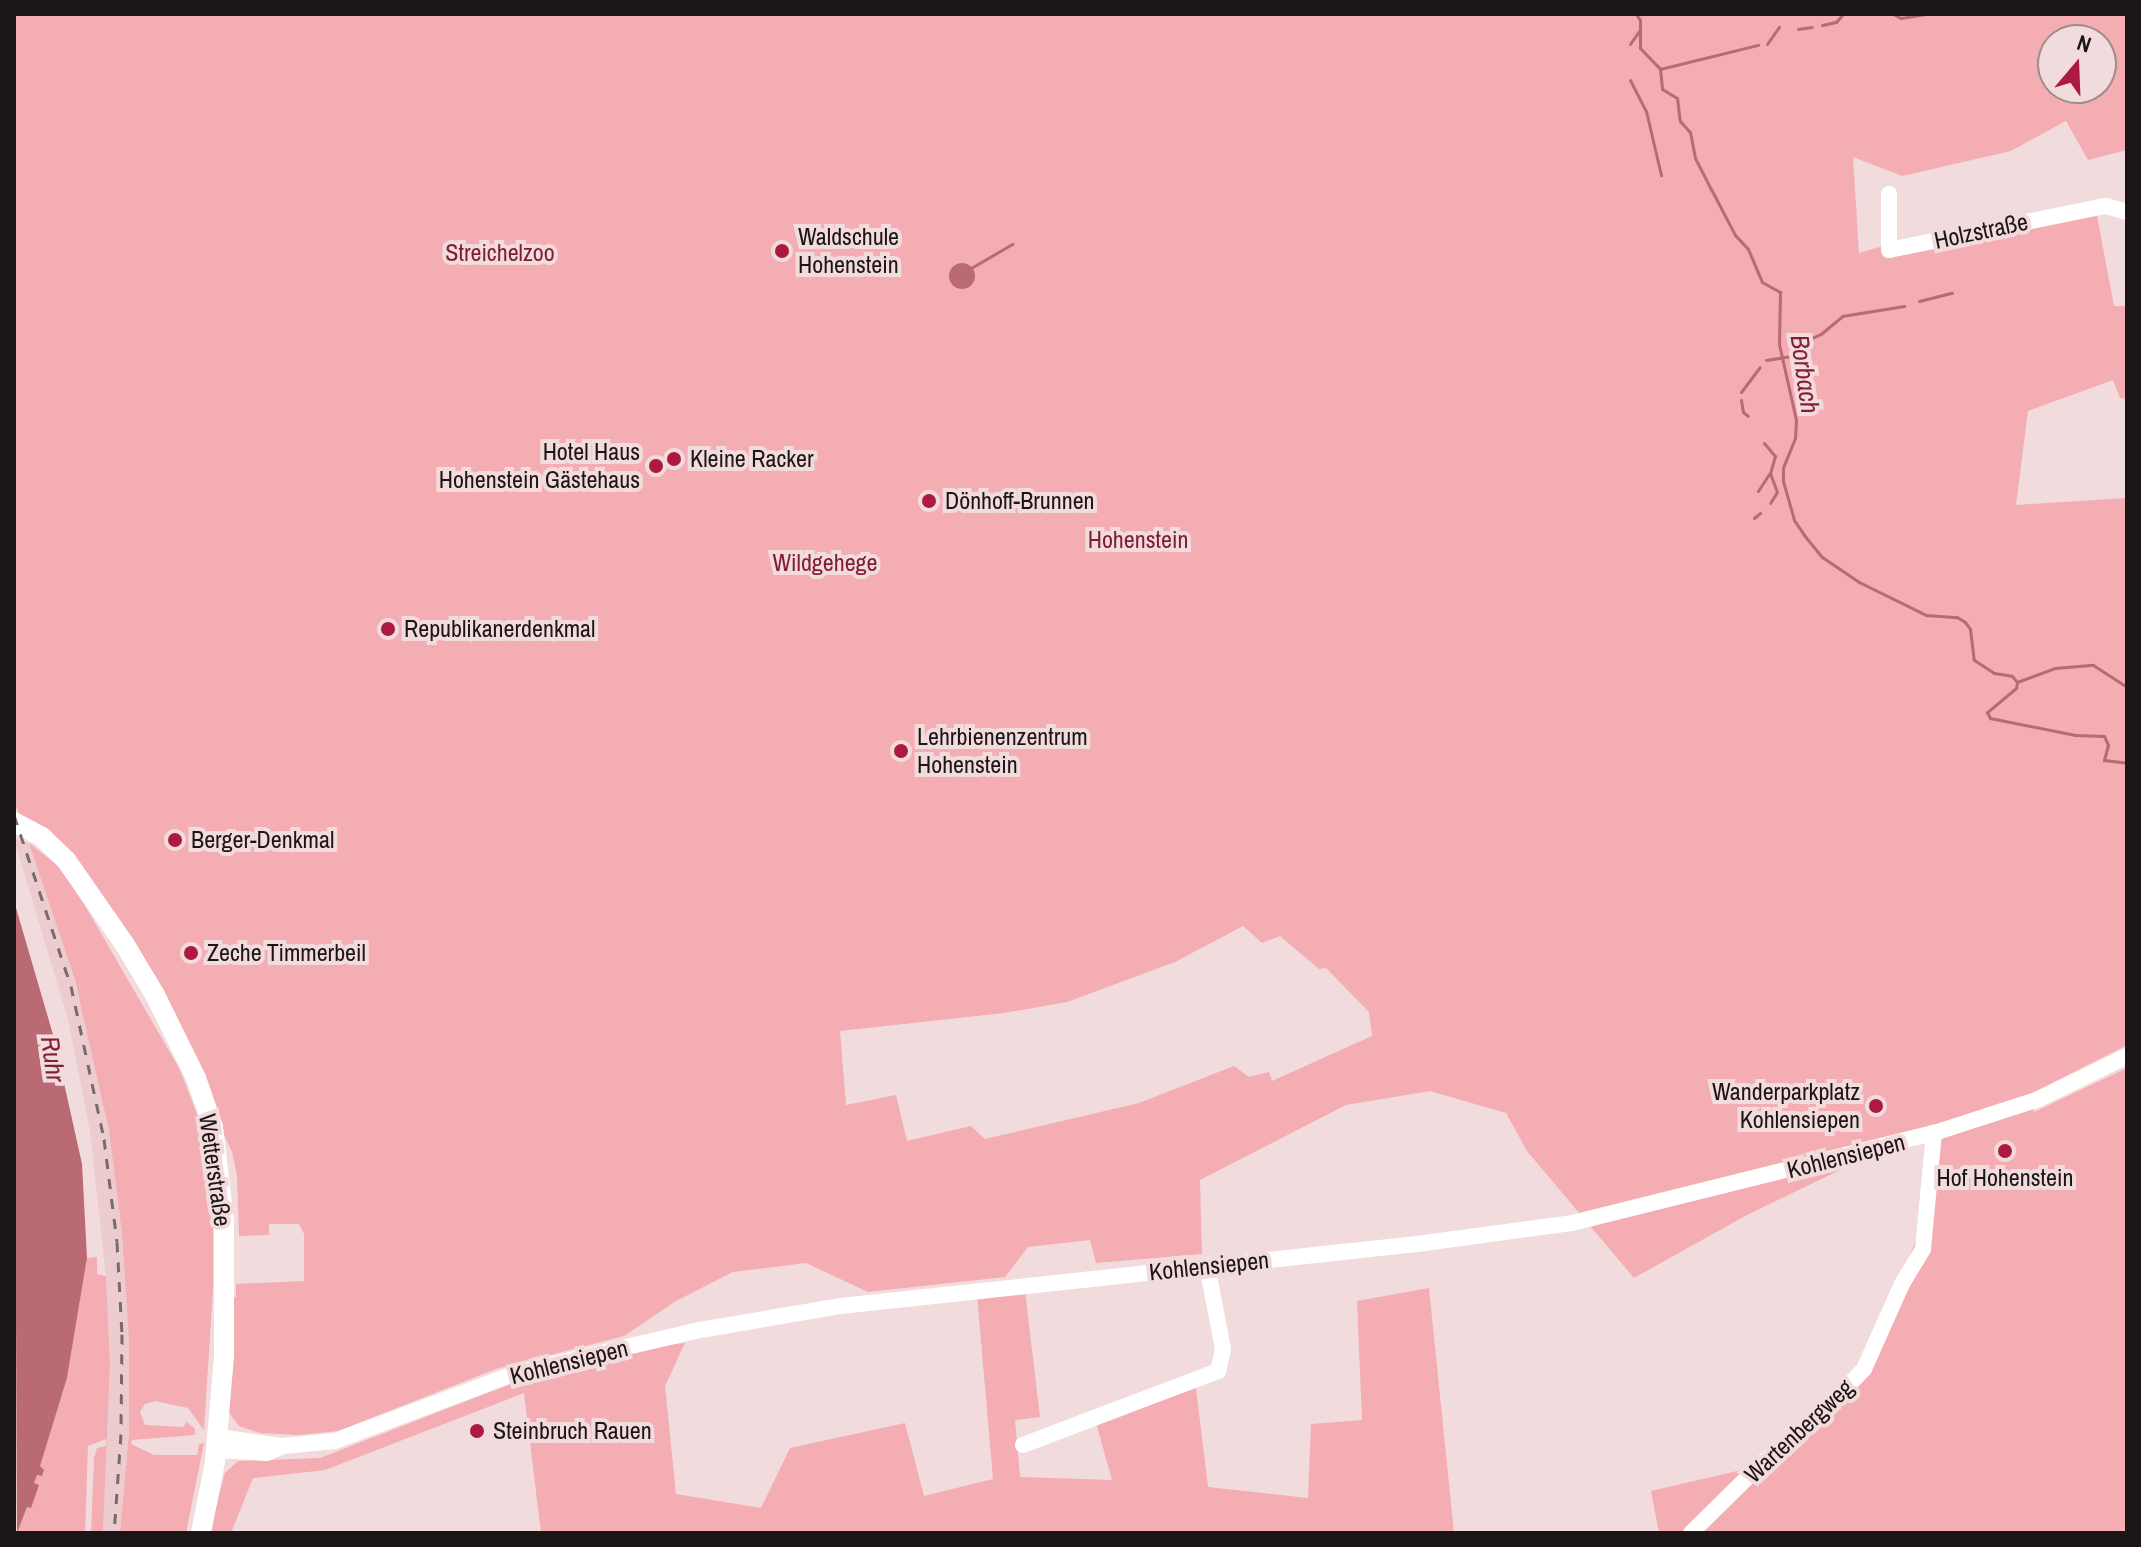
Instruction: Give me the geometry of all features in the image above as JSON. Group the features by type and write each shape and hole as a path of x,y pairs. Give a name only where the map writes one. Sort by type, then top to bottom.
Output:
{"main road":[{"name":"Wetterstraße","path":"14,822 42,837 66,860 155,995 206,1102 219,1156 224,1220 224,1356 217,1443 201,1533"}],"street":[{"name":"Holzstraße","path":"1889,194 1889,250 2106,206 2127,212"},
{"name":"Kohlensiepen","path":"217,1443 283,1446 335,1441 519,1372 700,1330 887,1300 1417,1244 1572,1223 1934,1133 2039,1099 2127,1056"},
{"name":"Wartenbergweg","path":"1691,1533 1761,1464 1817,1418 1864,1369 1902,1284 1923,1249 1934,1133"},
{"path":"1023,1445 1218,1371 1223,1349 1207,1266"}],"shaded area":[{"path":"14,839 29,843 60,930 89,1033 109,1130 122,1234 129,1339 129,1435 120,1533 103,1533 110,1364 106,1276 90,1131 68,1019"}],"green space":[{"name":"Hohenstein","path":"14,14 2127,14 2127,150 2088,160 2066,121 2011,151 1902,176 1853,157 1859,253 1914,237 2095,205 2114,306 2127,306 2127,399 2120,398 2113,380 2028,411 2016,505 2127,498 2127,1045 2032,1093 2034,1112 2127,1068 2127,1533 1659,1533 1651,1491 1750,1468 1864,1369 1924,1221 1933,1140 1867,1157 1745,1216 1634,1278 1527,1151 1506,1113 1430,1091 1346,1105 1200,1180 1202,1254 1096,1263 1090,1240 1028,1247 1005,1277 868,1292 806,1263 733,1272 676,1301 624,1336 496,1369 338,1431 298,1435 260,1433 239,1426 228,1411 232,1298 236,1297 236,1284 304,1281 304,1234 299,1224 269,1224 269,1235 239,1236 237,1176 232,1152 142,958 21,818 14,802","holes":["1243,926 1262,943 1280,936 1319,969 1326,968 1369,1012 1372,1036 1272,1081 1269,1072 1249,1077 1234,1066 1139,1103 985,1139 971,1126 907,1141 896,1095 846,1105 840,1031 1004,1013 1067,1002 1175,962"]},
{"path":"29,843 60,867 84,904 179,1068 202,1126 213,1207 213,1289 204,1430 188,1408 155,1401 145,1404 140,1412 145,1425 183,1427 187,1422 195,1429 195,1435 132,1440 131,1444 154,1455 197,1455 199,1444 204,1443 186,1533 120,1533 129,1434 129,1339 122,1234 109,1130 75,980"},
{"path":"97,1257 97,1274 106,1276 110,1364 103,1533 91,1533 94,1458 97,1448 106,1446 106,1439 88,1446 85,1533 17,1533 27,1506 31,1507 34,1483 67,1378 87,1258"},
{"path":"1429,1288 1454,1533 541,1533 524,1393 325,1470 253,1478 231,1533 209,1533 225,1473 238,1461 320,1458 516,1382 649,1347 685,1343 665,1386 676,1494 761,1508 790,1448 905,1423 924,1496 993,1479 977,1295 1025,1291 1040,1417 1015,1420 1020,1477 1112,1480 1096,1423 1196,1388 1208,1487 1308,1498 1311,1424 1362,1420 1357,1301"}],"water":[{"path":"962,263 971,267 975,276 971,285 962,289 953,285 949,276 953,267"},
{"name":"Ruhr","path":"14,901 54,1038 82,1164 87,1258 67,1378 40,1466 44,1470 42,1476 37,1475 34,1483 39,1485 17,1533"}],"waterway":[{"name":"Borbach","path":"1636,14 1640,20 1640,48 1660,69 1662,89 1677,98 1680,121 1690,132 1695,158 1711,189 1735,235 1748,249 1762,282 1780,292 1779,344 1796,420 1795,438 1783,468 1783,481 1794,520 1822,557 1859,582 1926,615 1957,617 1965,622 1970,629 1974,660 1994,673 2012,676 2017,682 2016,688 1987,712 1990,718 2075,735 2104,736 2108,745 2104,760 2127,763"},
{"path":"1822,25 1836,22 1843,14"},
{"path":"1893,14 1901,18 1926,14"},
{"path":"1767,44 1779,27"},
{"path":"1798,29 1812,27"},
{"path":"1630,44 1639,31"},
{"path":"1660,69 1758,45"},
{"path":"1630,80 1646,111 1661,175"},
{"path":"971,268 1012,244"},
{"path":"1919,301 1952,293"},
{"path":"1766,360 1798,355 1801,343 1822,333 1842,316 1904,306"},
{"path":"1741,392 1760,367"},
{"path":"1741,400 1743,412 1748,416"},
{"path":"1764,443 1775,456 1770,473 1777,492 1770,503"},
{"path":"1758,491 1769,474"},
{"path":"1754,518 1760,513"},
{"path":"2017,682 2055,668 2093,665 2127,687"}],"railway":[{"path":"14,815 71,986 104,1139 117,1242 122,1334 121,1434 114,1533"}],"place":[{"name":"Waldschule Hohenstein","path":"782,251"},
{"name":"Kleine Racker","path":"674,459"},
{"name":"Hotel Haus Hohenstein Gästehaus","path":"656,466"},
{"name":"Dönhoff-Brunnen","path":"929,501"},
{"name":"Republikanerdenkmal","path":"388,629"},
{"name":"Lehrbienenzentrum Hohenstein","path":"901,751"},
{"name":"Berger-Denkmal","path":"175,840"},
{"name":"Zeche Timmerbeil","path":"191,953"},
{"name":"Wanderparkplatz Kohlensiepen","path":"1876,1106"},
{"name":"Hof Hohenstein","path":"2005,1151"},
{"name":"Steinbruch Rauen","path":"477,1431"}],"park label":[{"name":"Streichelzoo","path":"500,253"},
{"name":"Wildgehege","path":"825,563"}]}
